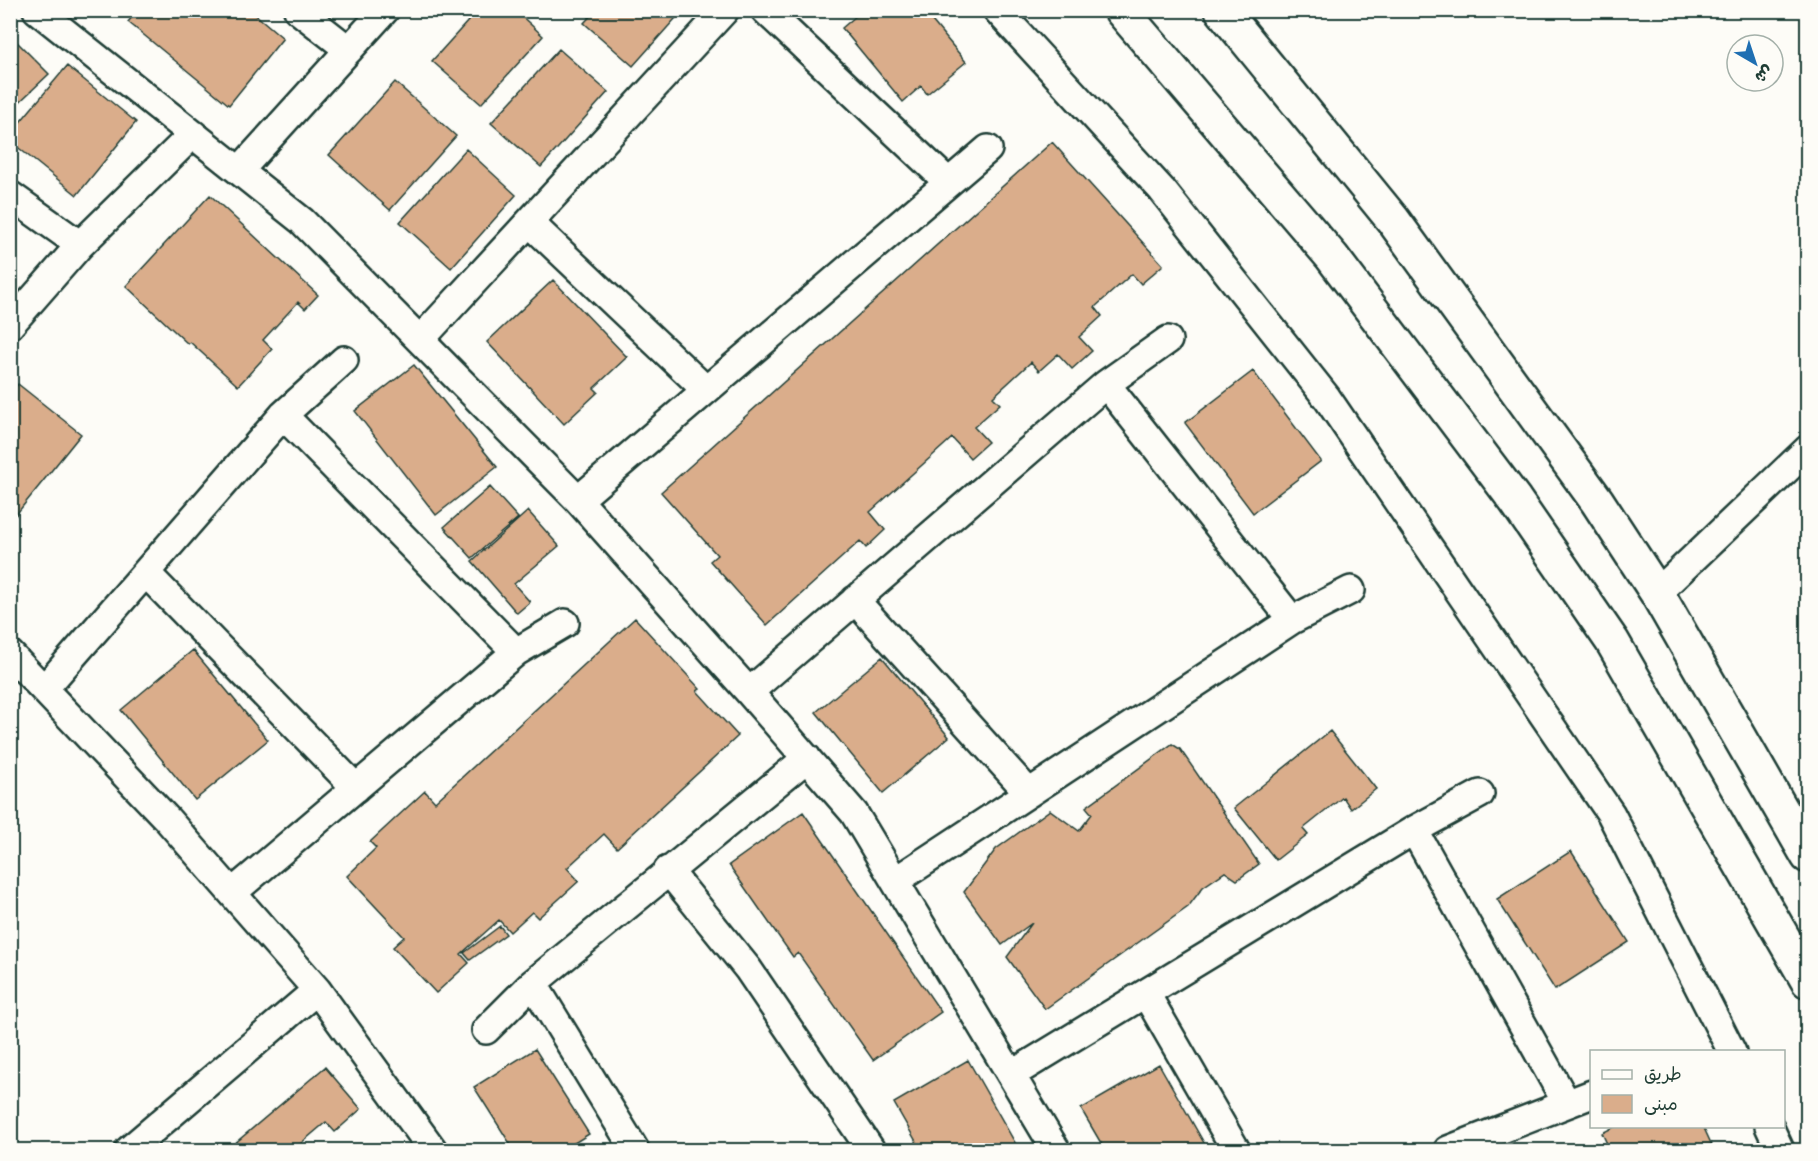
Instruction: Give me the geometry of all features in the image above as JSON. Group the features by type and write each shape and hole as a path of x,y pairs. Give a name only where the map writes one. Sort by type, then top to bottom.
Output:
{"street":[{"path":"37,10 69,20 193,134 302,221 578,500 854,813 1056,1150"},
{"path":"298,10 349,50"},
{"path":"239,171 385,10"},
{"path":"420,340 725,10"},
{"path":"765,10 948,182"},
{"path":"997,10 1162,190 1328,398 1611,814 1731,1050"},
{"path":"1121,10 1332,257 1515,500 1612,641 1808,981"},
{"path":"1222,10 1394,220 1598,501 1657,593 1808,856"},
{"path":"10,325 80,245 193,134"},
{"path":"578,500 988,148"},
{"path":"10,195 80,245"},
{"path":"529,222 706,390"},
{"path":"749,692 1106,384 1168,340"},
{"path":"44,689 283,415 344,360"},
{"path":"1106,384 1292,620"},
{"path":"283,415 516,652"},
{"path":"1657,593 1808,449"},
{"path":"146,573 356,788"},
{"path":"895,881 1292,620 1351,590"},
{"path":"855,600 1029,793"},
{"path":"232,893 516,652 565,622"},
{"path":"10,654 167,819 317,990 433,1150"},
{"path":"486,1030 533,983 807,758"},
{"path":"1011,1075 1414,830 1480,794"},
{"path":"1414,830 1566,1102"},
{"path":"668,870 748,969 871,1150"},
{"path":"533,983 636,1150"},
{"path":"129,1150 317,990"},
{"path":"1146,994 1236,1150"},
{"path":"1448,1150 1566,1102 1590,1095"},
{"path":"1770,1128 1780,1150"}],"building":[{"path":"138,10 250,10 283,38 229,105 128,22"},
{"path":"478,10 515,10 543,36 481,104 432,61"},
{"path":"596,10 683,10 633,66 584,23"},
{"path":"863,10 923,10 966,62 927,94 921,86 903,102 842,28"},
{"path":"10,35 49,74 10,111"},
{"path":"559,49 608,92 541,167 491,123"},
{"path":"67,66 136,122 77,195 10,141 10,134"},
{"path":"395,82 456,136 390,210 329,155"},
{"path":"1052,142 1163,265 1141,284 1132,274 1095,307 1102,316 1079,337 1092,351 1072,369 1058,354 1039,371 1031,362 993,397 1000,404 974,427 988,442 970,458 952,438 870,512 885,530 866,548 860,541 767,625 710,561 717,555 661,492"},
{"path":"466,149 516,195 451,268 400,222"},
{"path":"210,195 318,295 305,309 298,302 263,340 272,349 238,386 190,342 188,344 126,286"},
{"path":"553,280 627,357 594,388 598,392 564,424 487,342"},
{"path":"414,365 497,467 436,515 355,411"},
{"path":"1253,371 1321,461 1253,513 1185,423"},
{"path":"18,384 81,434 10,522 10,394"},
{"path":"490,487 518,518 472,558 444,527"},
{"path":"528,511 559,546 514,584 530,602 517,613 472,561"},
{"path":"635,618 700,689 697,691 738,736 617,848 604,834 567,868 579,881 538,918 532,912 510,932 499,920 461,954 469,963 436,993 393,947 404,937 347,876 376,848 370,842 425,791 435,802"},
{"path":"193,650 268,740 195,800 121,710"},
{"path":"882,657 949,737 883,793 816,712"},
{"path":"1330,731 1376,789 1351,809 1343,797 1303,829 1308,835 1276,860 1234,808"},
{"path":"1172,744 1180,749 1259,864 1237,880 1225,872 1203,887 1188,907 1045,1009 1007,957 1032,923 1002,945 964,892 996,849 1050,810 1079,831 1092,814 1086,807"},
{"path":"803,812 941,1012 873,1060 798,953 793,957 729,865"},
{"path":"1571,851 1629,942 1555,990 1497,899"},
{"path":"500,926 506,934 470,960 464,953"},
{"path":"535,1049 589,1134 563,1150 514,1150 474,1087"},
{"path":"968,1060 1018,1148 1014,1150 921,1150 894,1103"},
{"path":"1159,1064 1208,1150 1105,1150 1081,1109"},
{"path":"325,1067 361,1109 335,1132 326,1122 293,1150 227,1150"},
{"path":"1612,1128 1704,1128 1714,1150 1610,1150 1602,1133"}]}
